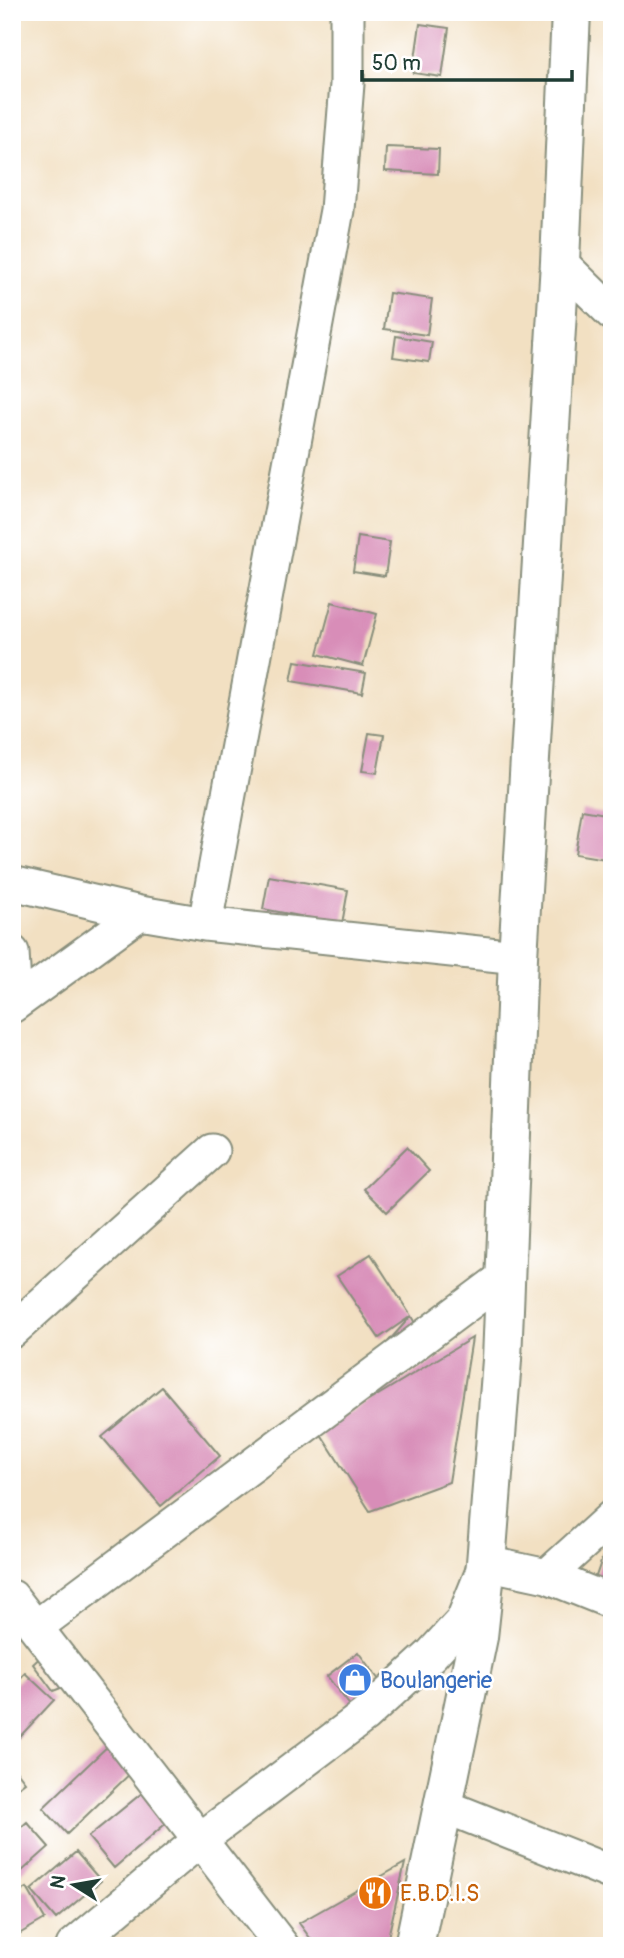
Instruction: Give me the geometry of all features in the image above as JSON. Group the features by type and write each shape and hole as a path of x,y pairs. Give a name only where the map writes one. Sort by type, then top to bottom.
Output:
{"main road":[{"path":"414,1946 478,1637 486,1563 502,1360 518,957 560,262 571,12"}],"street":[{"path":"205,924 337,210 347,84 347,12"},
{"path":"560,262 612,313"},
{"path":"12,883 140,913 205,924 518,957"},
{"path":"14,1005 140,913"},
{"path":"12,951 14,1005"},
{"path":"12,1331 212,1151"},
{"path":"36,1627 504,1277"},
{"path":"547,1576 612,1517"},
{"path":"74,1946 201,1839 364,1716 431,1654 463,1620 486,1563 547,1576 612,1602"},
{"path":"12,1597 282,1946"},
{"path":"444,1806 612,1873"}],"building":[{"path":"420,24 449,28 442,77 413,73"},
{"path":"386,147 439,149 438,174 385,171"},
{"path":"389,293 432,299 427,335 384,329"},
{"path":"396,336 432,342 429,362 393,357"},
{"path":"358,537 390,542 385,576 353,571"},
{"path":"332,602 377,614 363,666 318,654"},
{"path":"295,661 366,673 362,693 291,681"},
{"path":"369,733 384,735 377,773 362,771"},
{"path":"582,810 612,815 612,860 575,854"},
{"path":"269,876 348,890 342,924 263,909"},
{"path":"407,1147 429,1171 387,1212 364,1189"},
{"path":"371,1254 411,1316 379,1338 337,1276"},
{"path":"411,1316 429,1349 380,1351"},
{"path":"472,1338 449,1482 370,1511 319,1431"},
{"path":"162,1387 220,1456 161,1506 102,1437"},
{"path":"612,1533 612,1590 594,1582"},
{"path":"48,1650 74,1683 53,1691 33,1664"},
{"name":"Boulangerie","path":"358,1652 382,1684 352,1708 327,1676"},
{"path":"25,1673 54,1700 12,1745 12,1687"},
{"path":"112,1742 136,1768 67,1834 43,1808"},
{"path":"12,1765 25,1782 12,1792"},
{"path":"147,1789 171,1819 114,1868 88,1837"},
{"path":"27,1822 49,1847 12,1880 12,1835"},
{"path":"76,1852 101,1881 56,1919 31,1890"},
{"name":"E.B.D.I.S","path":"405,1863 386,1946 316,1946 299,1923"},
{"path":"27,1888 45,1919 12,1938 12,1897"}],"place":[{"name":"Boulangerie","path":"355,1680"},
{"name":"E.B.D.I.S","path":"375,1893"}]}
